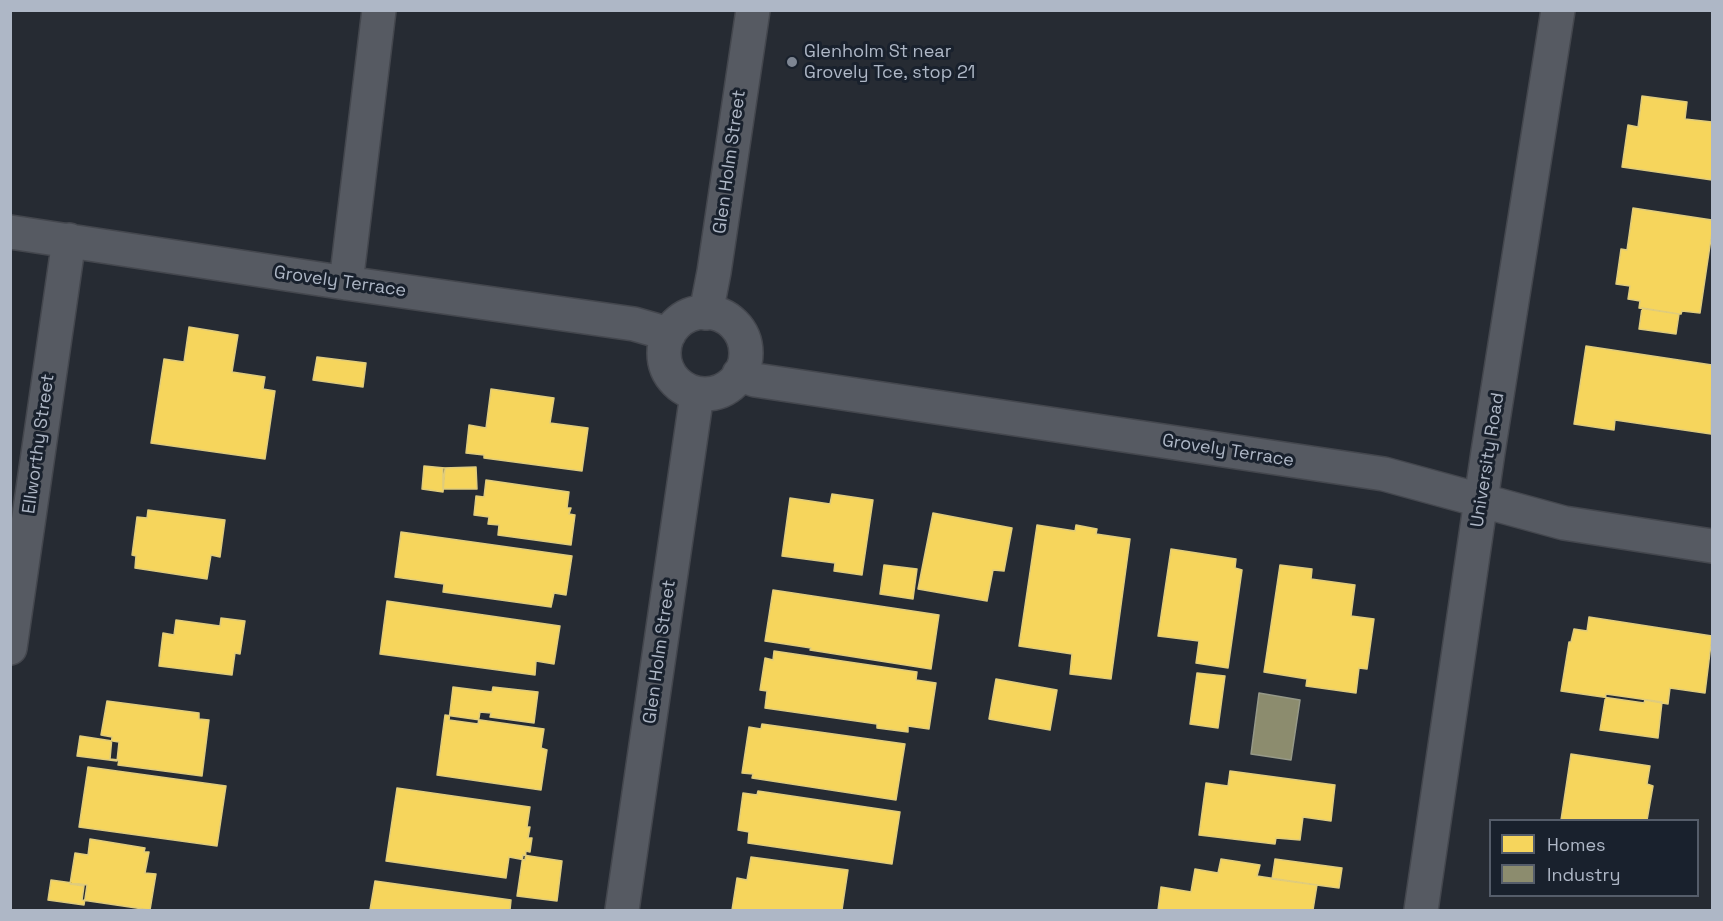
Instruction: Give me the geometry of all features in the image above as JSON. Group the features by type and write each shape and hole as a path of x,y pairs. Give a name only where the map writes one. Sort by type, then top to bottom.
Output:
{"street":[{"path":"346,283 379,10"},
{"name":"Glen Holm Street","path":"706,313 753,10"},
{"name":"University Road","path":"1420,910 1558,10"},
{"name":"Grovely Terrace","path":"10,232 634,324 669,334"},
{"name":"Ellworthy Street","path":"10,648 69,240"},
{"path":"694,314 720,315 731,322 744,343 745,357 736,380 725,389 712,393 697,393 684,389 666,368 664,354 669,334 682,319 694,314"},
{"name":"Grovely Terrace","path":"739,374 755,380 1384,474 1564,523 1713,546"},
{"name":"Glen Holm Street","path":"622,910 697,393"}],"building: Homes":[{"path":"1642,96 1687,102 1685,119 1712,122 1712,180 1622,167 1628,125 1638,127"},
{"path":"1633,208 1712,220 1700,313 1682,311 1679,314 1639,308 1640,301 1628,299 1630,286 1616,284 1621,249 1627,250"},
{"path":"1642,308 1679,314 1676,334 1639,329"},
{"path":"189,327 238,335 232,372 265,377 263,389 275,391 265,459 151,443 164,359 184,362"},
{"path":"1586,346 1712,365 1711,434 1615,420 1614,430 1574,424"},
{"path":"317,357 366,363 363,387 313,380"},
{"path":"491,389 554,398 550,423 588,428 582,471 484,458 484,455 466,453 469,425 486,428"},
{"path":"424,466 445,468 443,492 422,489"},
{"path":"476,467 477,489 443,489 443,468"},
{"path":"486,480 569,492 567,508 571,508 569,514 575,515 571,545 498,535 499,525 488,524 489,517 474,515 476,496 484,497"},
{"path":"832,494 873,500 862,575 834,571 835,563 782,556 790,498 830,504"},
{"path":"148,510 225,520 220,557 211,555 207,579 135,568 136,556 132,555 137,517 147,518"},
{"path":"933,513 1012,528 1004,571 993,570 987,601 918,589"},
{"path":"1037,525 1075,531 1076,525 1097,529 1096,534 1130,539 1111,679 1070,674 1072,654 1019,646"},
{"path":"401,532 572,556 566,595 554,593 551,607 443,592 444,584 395,577"},
{"path":"1171,549 1236,559 1235,568 1242,570 1228,668 1196,663 1199,641 1158,636"},
{"path":"884,565 917,569 913,599 880,594"},
{"path":"1280,565 1312,569 1311,579 1355,585 1351,616 1374,619 1367,669 1359,668 1356,693 1306,686 1307,679 1264,672"},
{"path":"773,590 939,615 931,669 765,641"},
{"path":"387,601 560,626 554,664 536,661 535,675 380,654"},
{"path":"1589,617 1712,636 1705,693 1670,688 1668,704 1645,700 1644,703 1561,691 1569,642 1571,642 1574,629 1587,631"},
{"path":"221,618 245,621 240,654 235,653 232,675 159,666 163,633 174,635 176,620 220,626"},
{"path":"774,651 917,672 916,680 936,683 929,729 908,726 908,732 877,728 877,724 765,708 767,691 760,690 765,658 773,660"},
{"path":"1197,673 1225,676 1218,728 1190,724"},
{"path":"996,679 1057,690 1050,730 989,719"},
{"path":"453,687 492,692 493,687 538,692 534,723 490,717 491,713 480,712 478,724 449,720"},
{"path":"1606,694 1662,702 1658,738 1600,730"},
{"path":"107,701 199,713 199,719 209,720 202,776 118,765 119,760 110,759 112,737 101,735"},
{"path":"445,715 544,729 541,748 547,750 541,790 437,775"},
{"path":"762,724 905,744 896,800 752,778 753,774 742,773 749,727 761,729"},
{"path":"80,736 119,742 117,761 77,756"},
{"path":"1571,754 1650,766 1647,784 1653,786 1647,819 1561,819"},
{"path":"88,767 226,786 217,846 79,827"},
{"path":"1230,771 1335,785 1331,821 1303,817 1300,840 1276,838 1275,844 1199,835 1206,783 1228,786"},
{"path":"397,788 530,807 527,827 530,827 528,838 532,838 530,852 526,851 525,860 509,857 506,878 386,861"},
{"path":"758,791 900,812 892,864 748,843 749,832 738,830 743,793 757,795"},
{"path":"90,839 145,848 144,852 149,852 145,873 156,874 150,910 82,900 84,886 70,884 75,853 88,855"},
{"path":"523,855 562,861 557,901 517,896"},
{"path":"751,857 848,870 842,910 732,910 737,878 747,880"},
{"path":"1221,859 1260,865 1257,876 1317,885 1313,910 1158,910 1161,887 1191,892 1195,869 1218,873"},
{"path":"1275,859 1342,868 1339,888 1272,879"},
{"path":"51,880 87,885 84,905 48,900"},
{"path":"375,881 511,900 510,910 370,910"}],"building: Industry":[{"path":"1259,693 1300,700 1291,760 1251,754"}],"place":[{"name":"Glenholm St near Grovely Tce, stop 21","path":"792,62"}]}
